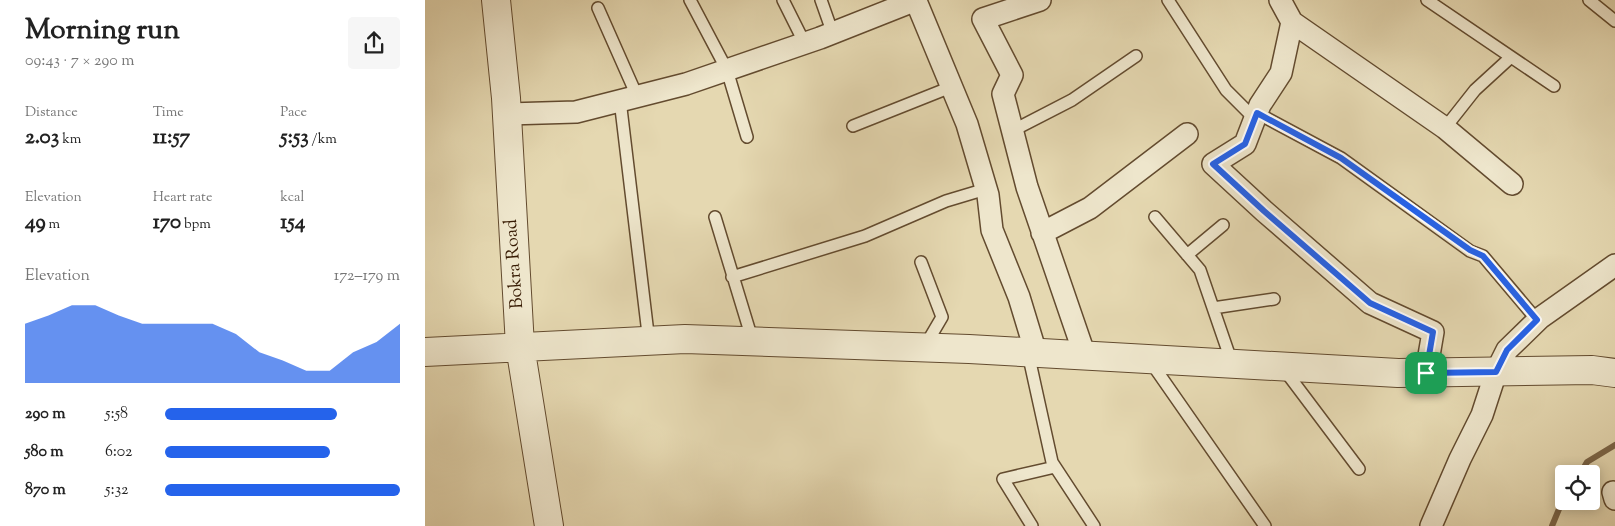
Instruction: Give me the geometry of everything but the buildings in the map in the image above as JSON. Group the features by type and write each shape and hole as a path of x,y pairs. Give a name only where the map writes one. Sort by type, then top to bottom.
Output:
{"street":[{"name":"Bokra Road","path":"496,0 505,98 520,346 549,526"},
{"path":"505,114 576,112 686,84 833,34 916,0 967,124 986,189 992,230 1019,297 1032,353"},
{"path":"1040,0 983,20 1012,75 1003,94 1027,188 1085,356"},
{"path":"1280,0 1293,22 1445,128 1512,184"},
{"path":"1293,22 1281,73 1260,104 1245,144 1213,164 1370,303 1433,332 1426,373"},
{"path":"1043,233 1090,208 1187,134"},
{"path":"1431,526 1460,459 1482,415 1496,372 1507,350 1537,320 1615,265"},
{"path":"425,352 685,339 1032,353 1398,373 1604,372"}],"lane":[{"path":"690,0 727,70 747,137"},
{"path":"783,0 805,44"},
{"path":"821,0 833,34"},
{"path":"1168,0 1226,90 1256,116 1341,158 1470,250 1483,256 1537,320"},
{"path":"1427,0 1554,86"},
{"path":"1589,0 1615,20"},
{"path":"598,8 628,98 649,342"},
{"path":"1012,130 1072,100 1136,56"},
{"path":"1445,128 1475,90 1511,57"},
{"path":"853,126 951,87"},
{"path":"732,276 865,236 946,201 986,189"},
{"path":"715,217 753,342"},
{"path":"1155,217 1200,270 1233,364"},
{"path":"1187,255 1223,225"},
{"path":"921,262 942,317 924,348"},
{"path":"1213,308 1274,299"},
{"path":"1032,353 1052,462 1094,526"},
{"path":"1149,360 1265,526"},
{"path":"1282,367 1359,469"},
{"path":"1032,526 1003,479 1055,467"}],"waterway":[{"path":"1585,465 1587,462 1615,445"},
{"path":"1552,526 1559,510"}],"route":[{"path":"1257,113 1341,158 1470,250 1483,256 1537,320 1507,350 1496,372 1426,373 1433,332 1370,303 1213,164 1245,144 1257,113"}]}
